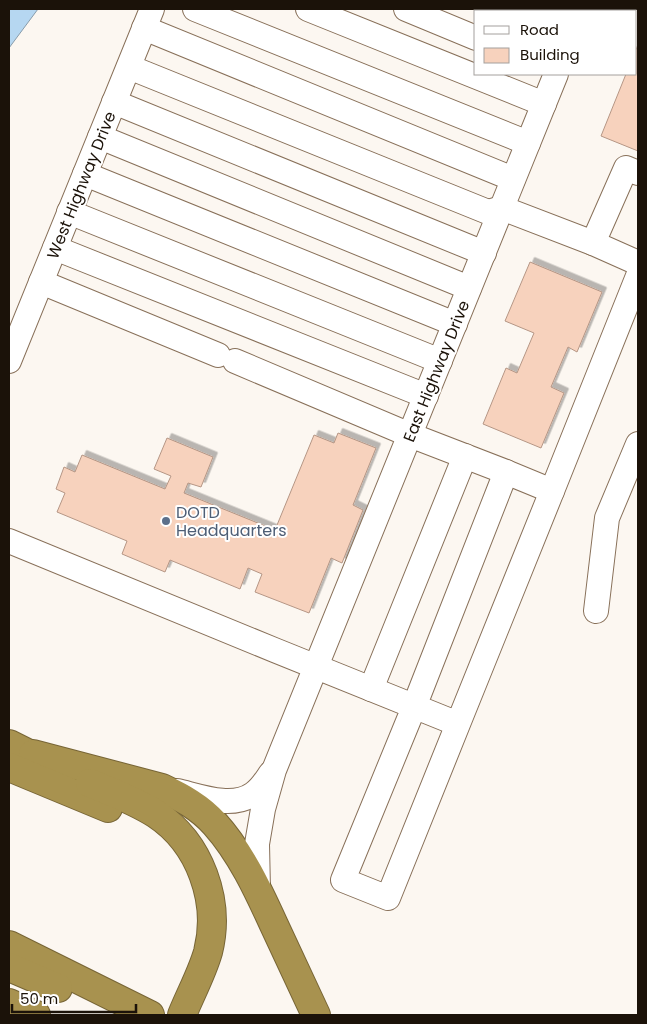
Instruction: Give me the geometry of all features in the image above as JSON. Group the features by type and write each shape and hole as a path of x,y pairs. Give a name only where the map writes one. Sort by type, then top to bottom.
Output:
{"highway":[{"path":"21,749 145,783 179,796 205,814 239,856 258,890 316,1015"},
{"path":"21,749 58,769 128,799 155,814 167,822 188,845 196,858 207,884 212,912 208,952 170,1015"},
{"path":"9,767 137,821 161,836 184,863 193,881 200,912 198,946 182,1015"},
{"path":"9,945 150,1015"},
{"path":"9,967 124,1015"},
{"path":"9,1004 36,1015"}],"street":[{"path":"195,9 528,143"},
{"path":"308,9 544,104"},
{"path":"406,9 474,37"},
{"path":"148,18 513,179"},
{"name":"West Highway Drive","path":"10,354 148,18"},
{"path":"129,67 488,212 502,208 593,243 638,263"},
{"name":"East Highway Drive","path":"274,770 556,75"},
{"path":"114,102 484,253"},
{"path":"100,137 469,288"},
{"path":"593,243 626,168 638,173"},
{"path":"85,174 455,324"},
{"path":"69,212 440,361"},
{"path":"55,248 426,396"},
{"path":"506,472 414,707 343,880 388,898 638,276"},
{"path":"41,282 410,435 552,491"},
{"path":"596,611 607,518 638,444"},
{"path":"371,690 465,456"},
{"path":"9,541 316,668 458,724"},
{"path":"145,783 220,801 231,801 251,796 258,791 274,770"},
{"path":"258,890 256,844 274,770"}],"water":[{"path":"9,9 38,9 9,48"}],"building":[{"path":"638,44 638,151 601,136 626,75 637,75"},
{"path":"530,262 602,292 577,352 568,347 551,387 564,393 541,448 483,424 506,368 517,373 534,333 505,321"},
{"name":"DOTD Headquarters","path":"338,433 376,448 353,505 363,510 342,563 331,558 309,613 255,592 262,574 248,568 240,589 170,560 165,572 122,554 127,541 57,512 65,493 56,489 64,467 75,472 82,455 165,489 171,476 154,469 167,438 213,457 201,487 188,483 184,493 275,530 314,435 334,443"}],"place":[{"name":"DOTD Headquarters","path":"166,521"}]}
